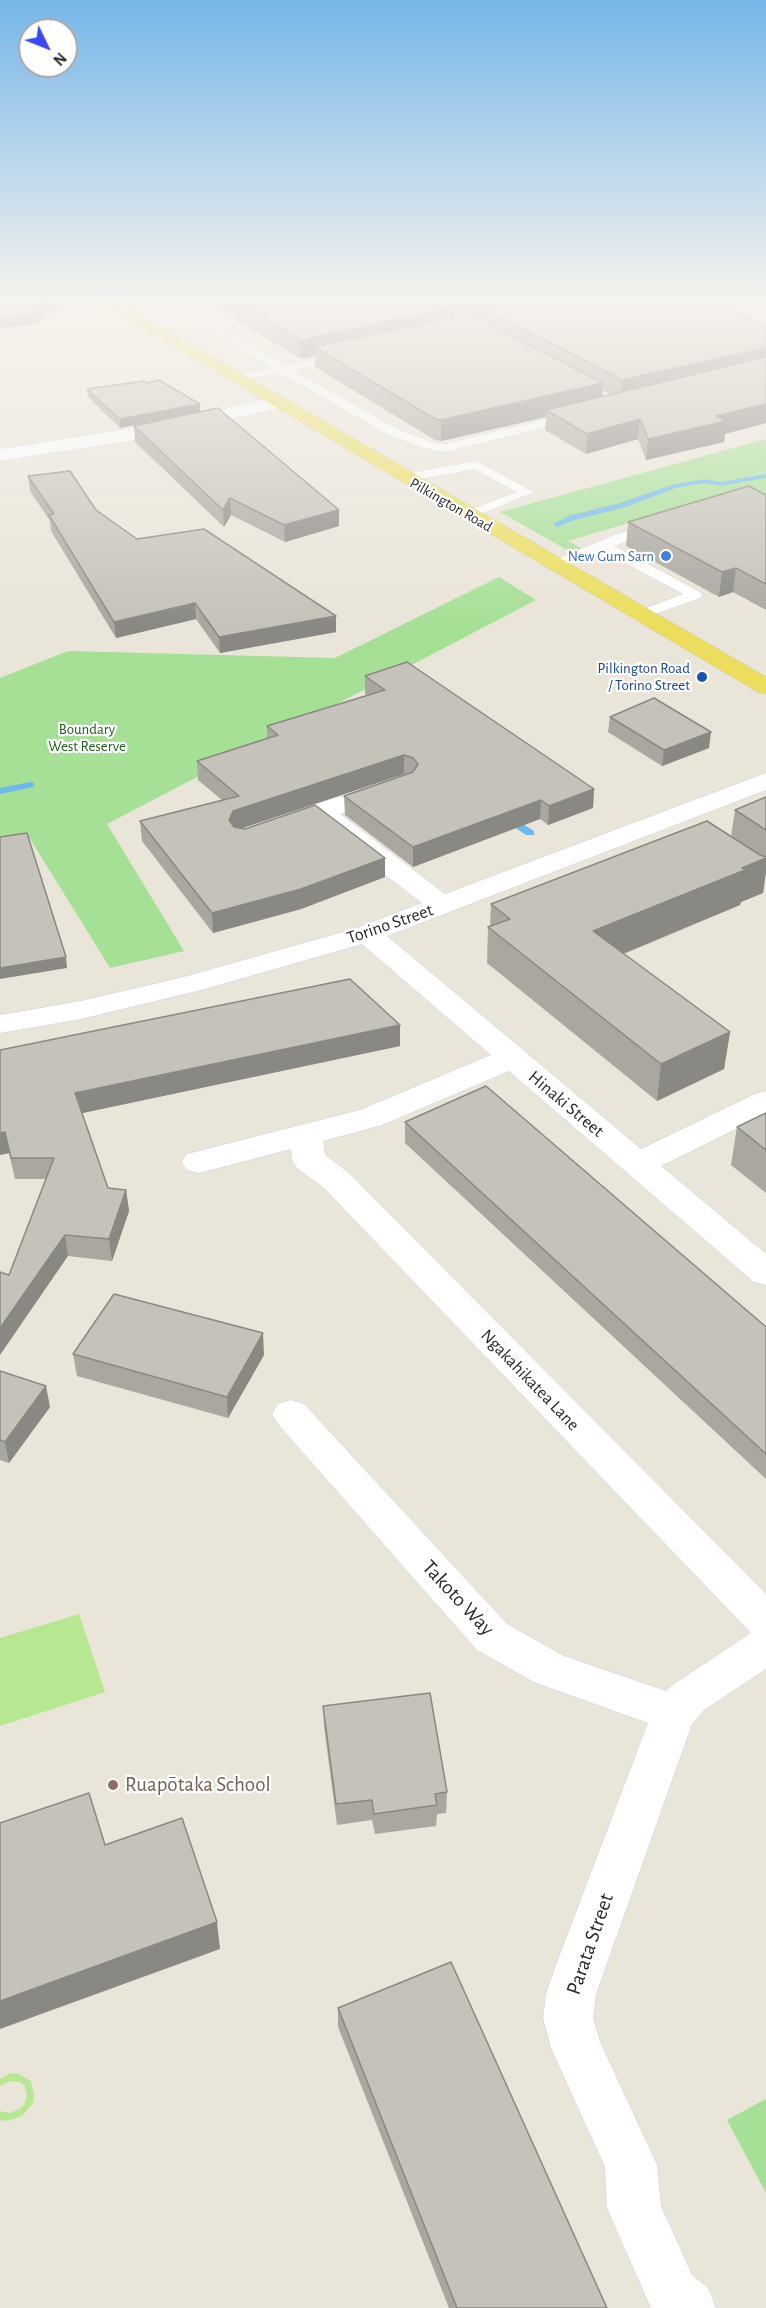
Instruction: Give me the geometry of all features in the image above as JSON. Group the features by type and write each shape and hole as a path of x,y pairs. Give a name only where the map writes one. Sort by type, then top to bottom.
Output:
{"main road":[{"name":"Pilkington Road","path":"288,410 766,687"}],"street":[{"path":"0,455 153,430 246,410"},
{"name":"Torino Street","path":"0,1024 54,1015 191,984 367,934 681,826 766,781"},
{"path":"403,784 309,816 443,906"},
{"name":"Hinaki Street","path":"367,934 766,1273"},
{"path":"199,1162 370,1118 512,1058"},
{"path":"638,1164 766,1101"},
{"name":"Ngakahikatea Lane","path":"306,1135 309,1160 336,1180 766,1621"},
{"name":"Takoto Way","path":"291,1414 492,1637 549,1669 674,1713"},
{"name":"Parata Street","path":"688,2308 673,2294 634,2208 631,2166 576,2048 568,2018 571,1994 580,1965 674,1713 689,1696 766,1646"}],"lane":[{"path":"354,410 393,432 428,445 445,448 584,414"},
{"path":"405,478 476,465 528,492 469,515"},
{"path":"555,565 619,538 664,524"},
{"path":"604,546 695,595 641,615"}],"green space":[{"path":"766,439 766,497 746,488 568,541 583,549 567,550 500,512"},
{"name":"Boundary West Reserve","path":"499,577 536,600 107,824 184,951 110,968 27,834 0,839 0,678 68,651 335,658"},
{"path":"79,1614 105,1692 0,1726 0,1638"},
{"path":"11,2073 19,2074 31,2081 33,2103 22,2116 8,2121 0,2120 0,2111 9,2113 20,2109 24,2105 27,2094 24,2085 20,2082 10,2081 0,2086 0,2079"},
{"path":"766,2099 766,2193 727,2120"}],"building":[{"path":"110,410 170,410 120,419"},
{"path":"210,410 220,410 339,510 284,525 230,498 223,510 134,426"},
{"path":"419,410 486,410 441,420"},
{"path":"546,410 742,410 716,416 726,421 648,439 640,419 587,434"},
{"path":"70,471 96,510 137,539 204,529 336,616 219,637 195,603 114,622 49,515 54,514 28,476"},
{"path":"749,486 766,495 766,584 736,568 722,572 628,522"},
{"path":"407,662 594,789 549,806 541,800 413,847 344,796 413,772 418,764 413,758 404,755 233,811 229,820 234,827 245,829 315,805 385,858 301,889 212,913 140,821 239,796 197,761 278,735 267,726 385,690 365,676"},
{"path":"654,698 711,732 664,750 610,717"},
{"path":"766,797 766,830 735,810"},
{"path":"707,821 766,858 742,868 745,870 593,931 730,1032 661,1064 488,927 510,919 491,904"},
{"path":"27,833 66,957 0,968 0,837"},
{"path":"350,979 400,1025 75,1093 108,1188 126,1190 109,1239 65,1235 0,1328 0,1272 9,1275 54,1158 11,1158 5,1132 0,1133 0,1050"},
{"path":"486,1086 766,1327 766,1454 405,1122"},
{"path":"766,1113 766,1150 737,1127"},
{"path":"114,1294 263,1333 227,1397 73,1354"},
{"path":"0,1371 46,1386 5,1442 0,1440"},
{"path":"430,1693 447,1792 435,1794 437,1805 374,1814 372,1800 336,1804 323,1706"},
{"path":"89,1793 105,1845 182,1818 217,1922 0,2001 0,1823"},
{"path":"451,1962 607,2308 457,2308 338,2008"}],"waterway":[{"path":"557,524 571,518 623,505 674,486 705,481 721,484 766,476"},
{"path":"0,791 30,785"},
{"path":"505,816 530,833"}],"place":[{"name":"New Gum Sarn","path":"666,556"},
{"name":"Pilkington Road / Torino Street","path":"702,677"},
{"name":"Ruapōtaka School","path":"113,1785"}]}
